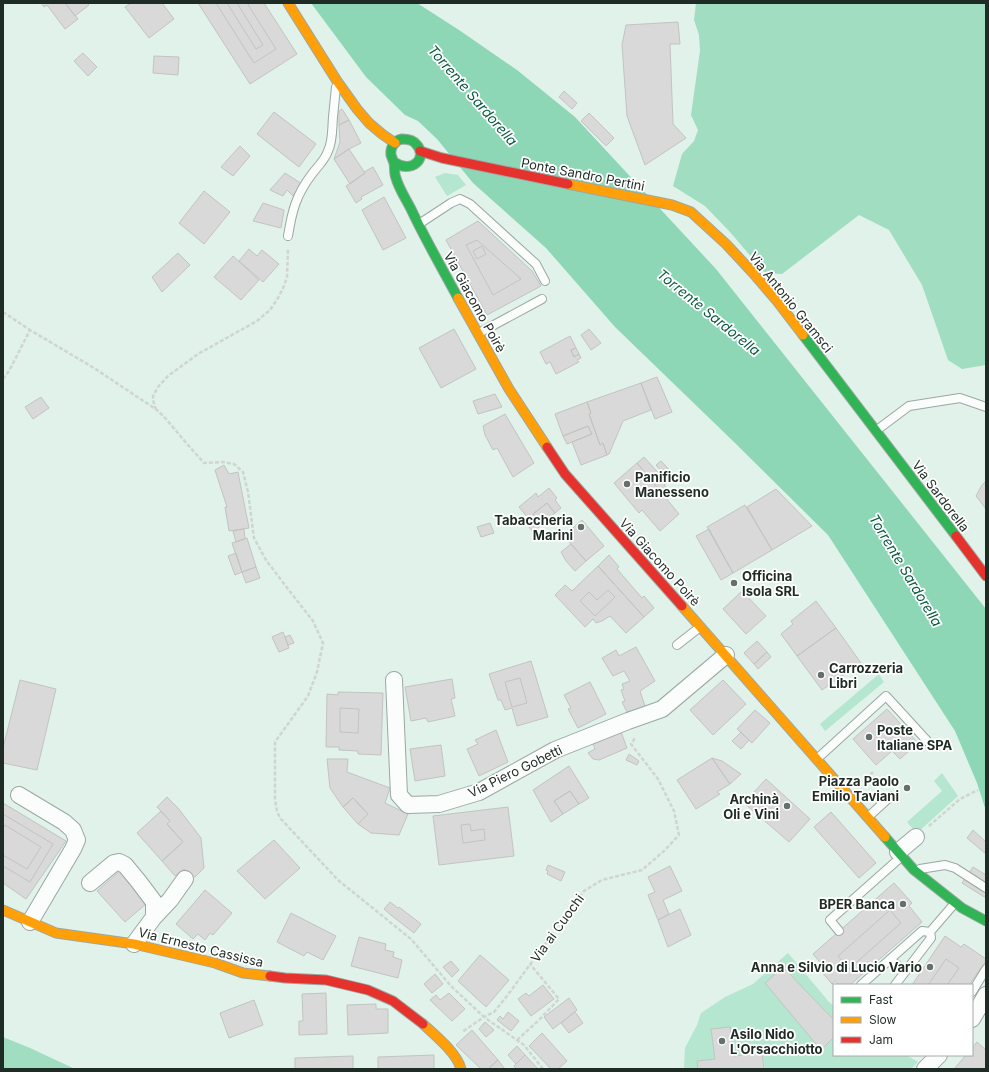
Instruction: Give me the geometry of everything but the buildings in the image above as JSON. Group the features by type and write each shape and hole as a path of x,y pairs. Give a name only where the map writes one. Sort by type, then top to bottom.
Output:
{"street":[{"path":"288,3 337,81 369,123 395,143 403,139 412,140 416,143 420,151 420,156 416,164 407,168 398,166 394,162"},
{"name":"Via Giacomo Poirè","path":"395,143 391,152 394,162 394,174 418,224 509,389 565,474 914,870 962,908 986,921"},
{"name":"Ponte Sandro Pertini","path":"420,151 442,158 672,205"},
{"name":"Via Antonio Gramsci","path":"672,205 691,212 726,244 753,273 777,301 876,431"},
{"name":"Via Sardorella","path":"876,431 986,576"},
{"name":"Via Piero Gobetti","path":"394,680 398,795 408,805 438,804 479,792 555,750 662,709 726,655"},
{"path":"20,795 64,822 73,830 76,840 73,849 30,922"},
{"path":"900,854 916,837"},
{"path":"90,883 114,863 119,862 125,865 140,882 154,902 154,917"},
{"path":"134,944 185,879"},
{"name":"Via Ernesto Cassissa","path":"3,910 56,933 134,944 215,963 243,973 285,978 326,980 368,990 393,1001 419,1020 446,1044 460,1065 461,1069"},
{"path":"973,1017 986,996"},
{"path":"925,1069 938,1056"}],"lane":[{"path":"288,236 291,216 300,191 325,158 329,150 332,135 333,108 337,81"},
{"path":"418,224 460,199 470,204 536,264 545,281"},
{"path":"478,334 542,299"},
{"path":"876,431 909,406 960,398 986,407"},
{"path":"677,644 700,626"},
{"path":"816,759 886,696 930,744"},
{"path":"868,818 890,796"},
{"path":"839,931 830,920 900,854"},
{"path":"914,870 945,865 955,868 986,888"},
{"path":"930,932 955,903"},
{"path":"862,984 922,931 930,932"},
{"path":"896,984 931,938 930,932"},
{"path":"890,959 905,972"},
{"path":"973,990 986,969"}],"path":[{"path":"157,410 153,396 158,387 168,376 198,354 257,321 270,310 278,298 287,277 288,236"},
{"path":"3,312 94,368 157,410 204,463 223,462 234,464 243,472 248,492 254,538 271,565 313,621 323,643 317,672 308,696 275,742 275,800 280,818 338,880 411,939 451,986 484,1017 524,1045 543,1069"},
{"path":"3,379 9,371 30,330"},
{"name":"Via ai Cuochi","path":"446,1044 484,1017 494,1012 584,891 602,880 642,870 664,851 679,835 674,811 658,779 631,744 638,734"},
{"path":"874,772 871,774 890,796"},
{"path":"916,837 960,799 978,790"},
{"path":"517,1040 559,999 530,964"}],"shaded area":[{"path":"696,3 986,3 986,365 962,369 948,360 922,285 889,230 859,215 782,274 765,273 730,232 705,206 673,186 682,154 694,141 698,130 691,115 700,51 699,35 694,20"},
{"path":"445,173 458,175 466,185 447,196 435,177"},
{"path":"879,674 884,682 825,731 820,724"},
{"path":"942,773 958,796 917,833 907,822 942,791 934,781"},
{"path":"788,953 833,1005 833,1056 908,1056 918,1062 911,1069 765,1069 762,1053 734,1056 730,1027 711,1030 715,1059 697,1061 698,1069 684,1069 685,1048 697,1025 701,1013 725,997 753,984"},
{"path":"3,1037 30,1048 75,1069 3,1069"}],"water":[{"name":"Torrente Sardorella","path":"311,3 417,3 459,30 517,70 575,117 716,269 986,609 986,811 977,783 955,731 828,535 615,327 546,248 473,183 437,139 418,121 405,115 366,77"}],"traffic: fast":[{"path":"394,162 407,166 417,163 421,154 420,149 410,140 402,139 395,142 391,152 395,176 422,231 458,298"},
{"path":"803,335 956,536"},
{"path":"885,837 914,870 962,908 986,921"}],"traffic: slow":[{"path":"288,3 337,81 357,109 369,123 395,143"},
{"path":"568,184 672,205 691,212 726,244 753,273 803,335"},
{"path":"458,298 509,389 547,447"},
{"path":"682,606 885,837"},
{"path":"3,910 56,933 134,944 215,963 243,973 270,976"},
{"path":"423,1024 450,1051 459,1063 461,1069"}],"traffic: jam":[{"path":"420,151 442,158 568,184"},
{"path":"547,447 565,474 682,606"},
{"path":"956,536 986,576"},
{"path":"270,976 326,980 368,990 393,1001 423,1024"}],"place":[{"name":"Panificio Manesseno","path":"627,484"},
{"name":"Tabaccheria Marini","path":"581,527"},
{"name":"Officina Isola SRL","path":"734,583"},
{"name":"Carrozzeria Libri","path":"821,675"},
{"name":"Poste Italiane SPA","path":"869,737"},
{"name":"Piazza Paolo Emilio Taviani","path":"907,788"},
{"name":"Archinà Oli e Vini","path":"787,806"},
{"name":"BPER Banca","path":"903,904"},
{"name":"Anna e Silvio di Lucio Vario","path":"930,967"},
{"name":"Asilo Nido L'Orsacchiotto","path":"722,1041"}]}
